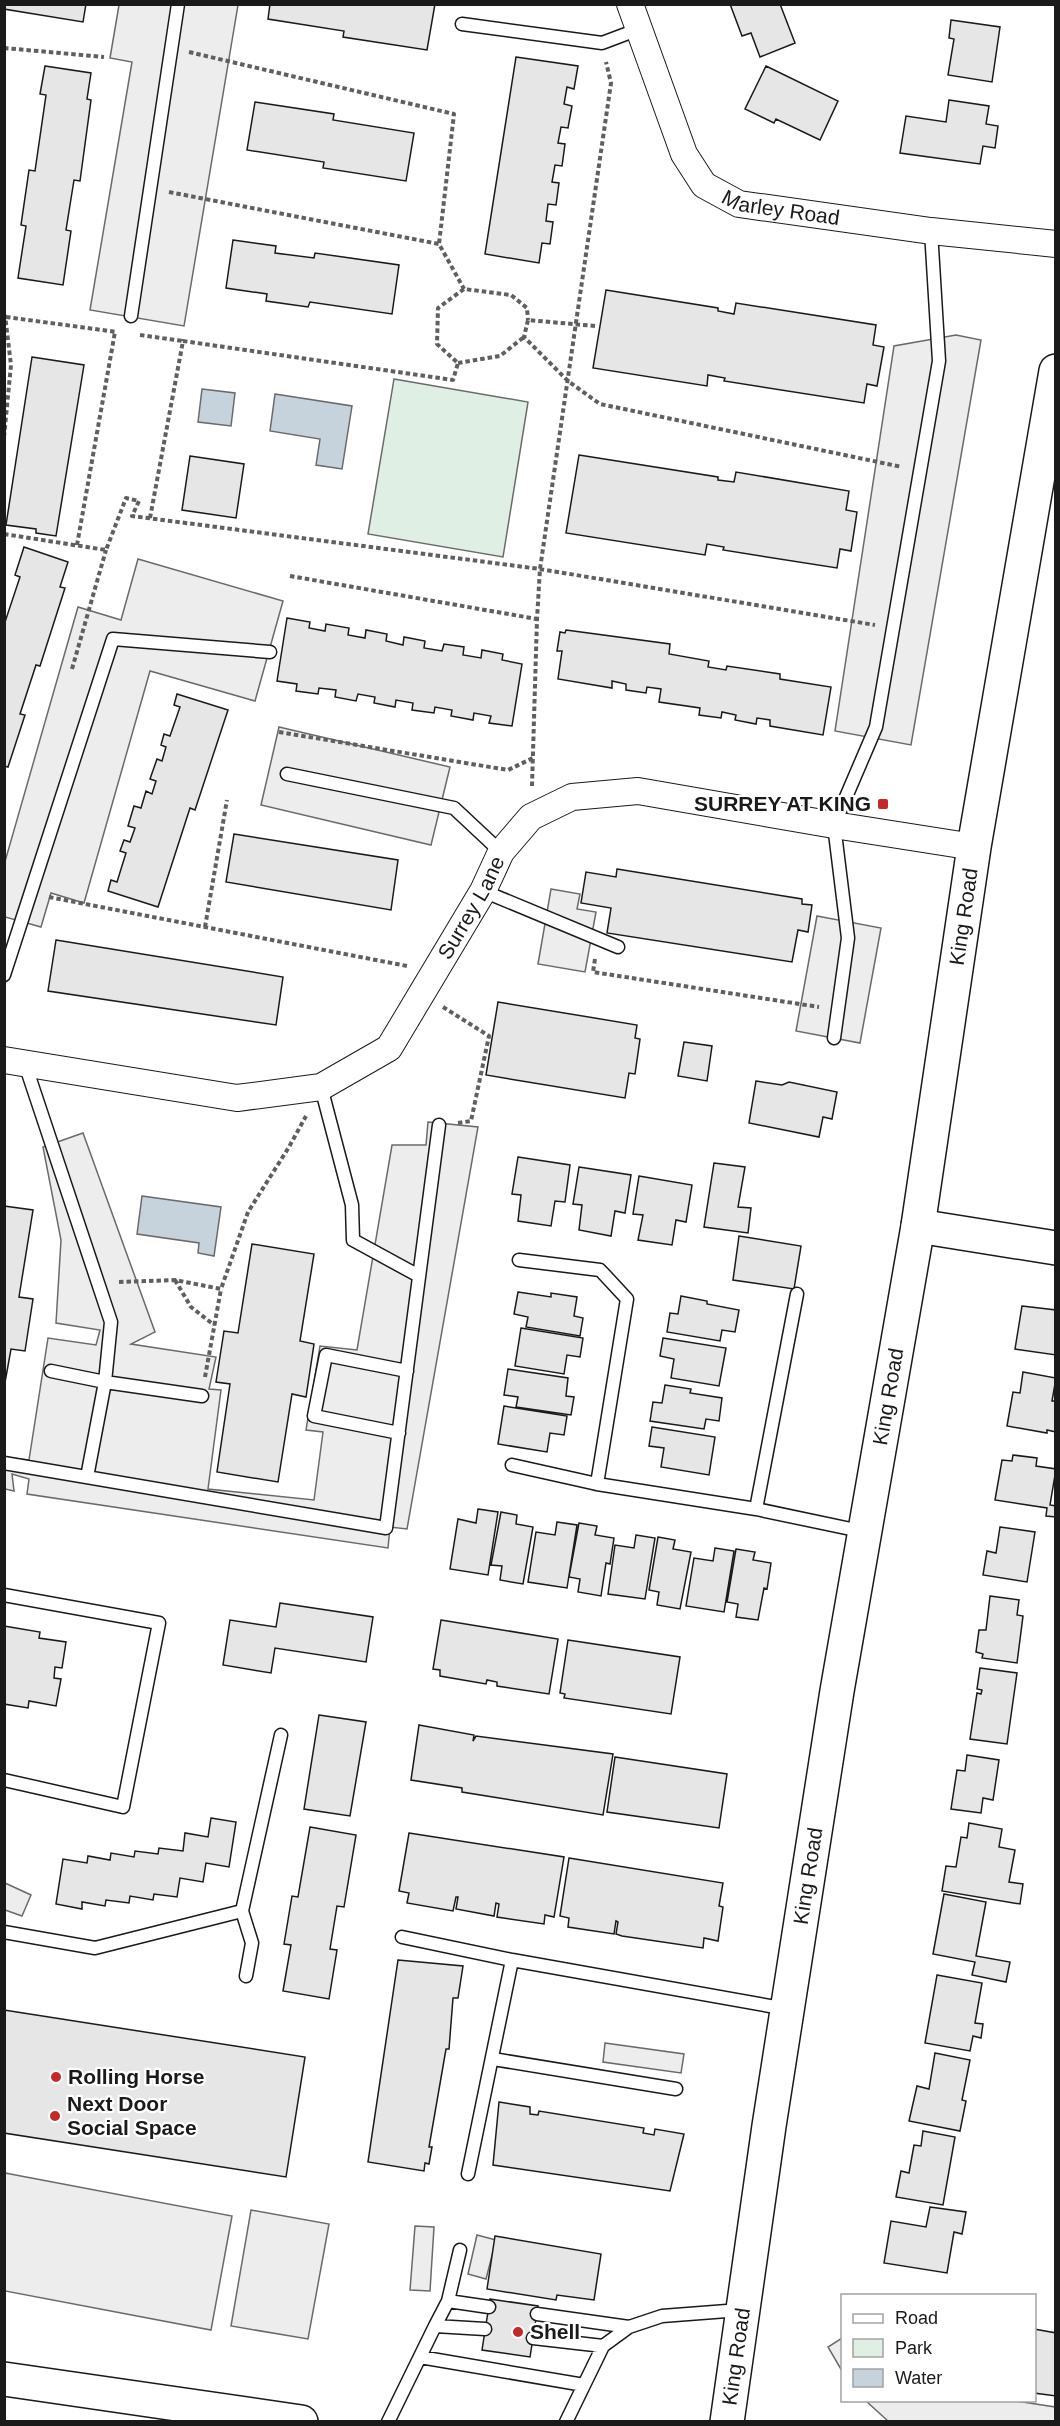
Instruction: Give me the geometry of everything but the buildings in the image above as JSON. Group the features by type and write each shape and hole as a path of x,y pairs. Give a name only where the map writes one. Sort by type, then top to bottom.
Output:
{"main road":[{"name":"King Road","path":"728,2421 787,2008 837,1691 918,1226 974,847 1056,371"},
{"path":"918,1226 1056,1248"},
{"path":"4,2379 301,2421"}],"street":[{"name":"Marley Road","path":"630,4 684,154 704,185 739,204 931,231 1056,244"},
{"name":"Surrey Lane","path":"15,1062 237,1098 321,1087 389,1048 483,891 501,852 531,817 572,797 638,791 974,847"}],"lane":[{"path":"131,316 178,4"},
{"path":"462,24 602,44 639,30"},
{"path":"834,1038 848,938 834,825 876,727 939,361 931,231"},
{"path":"4,975 113,639 270,652"},
{"path":"287,774 454,808 501,852"},
{"path":"483,891 618,947"},
{"path":"15,1062 111,1323 105,1382 87,1478"},
{"path":"321,1087 352,1205 353,1240 420,1276"},
{"path":"4,1463 386,1528 439,1125"},
{"path":"519,1260 600,1270 627,1299 597,1484"},
{"path":"756,1509 797,1294"},
{"path":"399,1433 314,1416 326,1355 407,1371"},
{"path":"51,1371 105,1382 202,1396"},
{"path":"513,1465 597,1484 756,1509 865,1532"},
{"path":"4,1595 159,1623 123,1807 4,1780"},
{"path":"246,1977 252,1943 242,1911 281,1735"},
{"path":"4,1932 95,1948 242,1911"},
{"path":"402,1937 512,1960 787,2008"},
{"path":"468,2174 494,2059 512,1960"},
{"path":"494,2059 676,2088"},
{"path":"388,2421 448,2301 460,2250"},
{"path":"448,2301 489,2307"},
{"path":"566,2421 603,2346 629,2327 662,2316 743,2310"},
{"path":"537,2314 629,2327"},
{"path":"435,2326 485,2330"},
{"path":"533,2338 603,2346"},
{"path":"420,2357 584,2385"}],"path":[{"path":"531,817 540,569 611,83 602,44"},
{"path":"4,48 104,57"},
{"path":"171,48 454,114 439,244 464,289"},
{"path":"150,189 439,244"},
{"path":"464,289 511,295 527,308 528,320 524,338 500,356 458,363 437,344 438,308 464,289"},
{"path":"4,437 10,365 5,316 126,333"},
{"path":"528,320 595,326"},
{"path":"77,545 115,332"},
{"path":"138,335 453,380 458,363"},
{"path":"524,338 568,381 600,404 920,471"},
{"path":"150,519 183,341"},
{"path":"72,669 106,550 126,498 139,501 132,516 540,569 894,628"},
{"path":"4,534 106,550"},
{"path":"290,576 537,619"},
{"path":"279,732 508,770 532,758"},
{"path":"205,927 227,800"},
{"path":"31,893 435,972"},
{"path":"599,939 593,972 838,1010"},
{"path":"422,994 489,1036 471,1122 439,1125"},
{"path":"202,1396 221,1289 248,1212 290,1147 321,1087"},
{"path":"98,1283 175,1280 221,1289"},
{"path":"175,1280 191,1307 214,1325"}],"green space":[{"path":"394,379 528,402 503,557 368,534"}],"shaded area":[{"path":"119,5 238,5 184,326 90,310 132,62 110,58"},
{"path":"956,335 981,340 911,745 835,731 894,346"},
{"path":"138,559 283,601 255,701 150,671 84,903 51,893 41,927 5,917 4,865 78,607 121,620"},
{"path":"279,727 450,767 431,845 261,805"},
{"path":"551,889 580,894 577,909 596,912 585,972 538,964"},
{"path":"817,916 881,928 860,1043 796,1031"},
{"path":"428,1122 478,1127 407,1529 390,1527 388,1548 27,1494 29,1479 12,1474 14,1491 5,1489 4,1457 29,1460 48,1338 96,1345 100,1330 56,1323 61,1240 43,1147 83,1133 155,1332 131,1344 216,1357 209,1389 221,1390 208,1489 314,1500 323,1432 306,1430 320,1346 357,1350 392,1145 426,1145"},
{"path":"5,1883 31,1895 22,1916 5,1910"},
{"path":"605,2043 684,2054 681,2073 603,2062"},
{"path":"5,2173 232,2216 211,2330 5,2291"},
{"path":"251,2210 329,2224 308,2339 231,2326"},
{"path":"415,2226 434,2227 430,2291 410,2290"},
{"path":"477,2235 496,2240 486,2279 468,2274"},
{"path":"841,2339 841,2369 828,2347"},
{"path":"867,2402 1022,2402 1055,2407 1055,2421 888,2421"}],"water":[{"path":"202,389 235,393 231,426 198,422"},
{"path":"275,394 352,406 342,469 316,465 320,439 270,431"},
{"path":"142,1196 221,1207 214,1256 198,1253 199,1243 137,1234"}],"place":[{"name":"SURREY AT KING","path":"883,804"},
{"name":"Rolling Horse","path":"56,2077"},
{"name":"Next Door Social Space","path":"55,2116"},
{"name":"Shell","path":"518,2332"}]}
